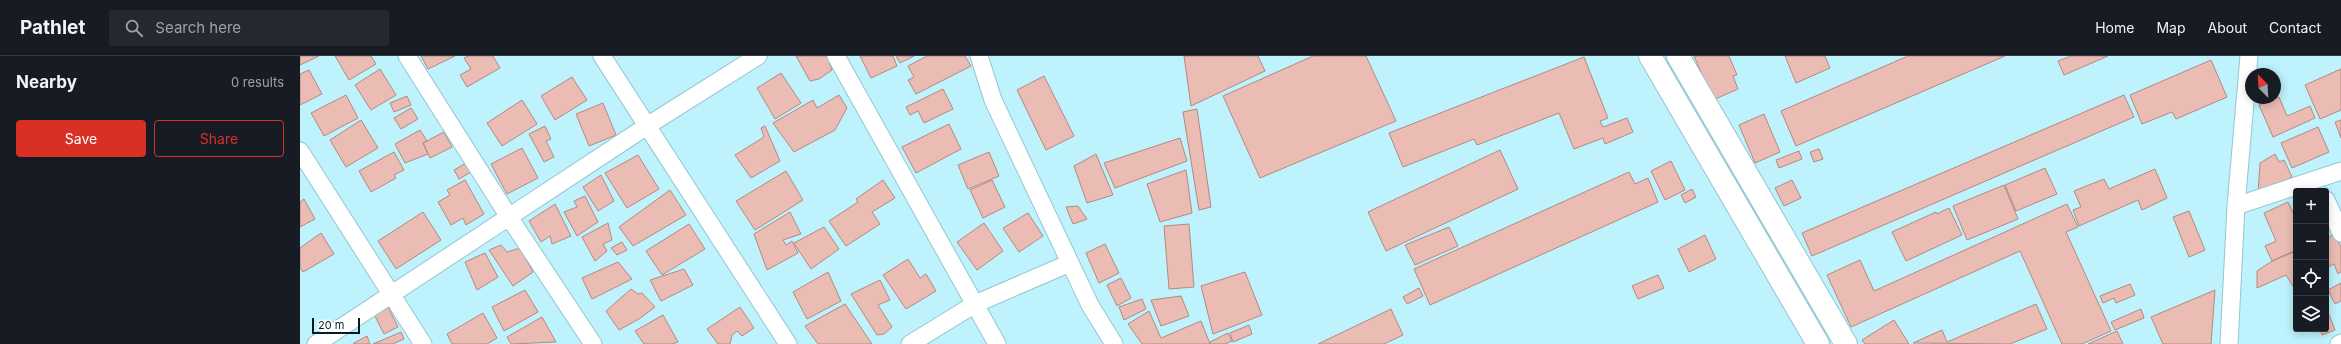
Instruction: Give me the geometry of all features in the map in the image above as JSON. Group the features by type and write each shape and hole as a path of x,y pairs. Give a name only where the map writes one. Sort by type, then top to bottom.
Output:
{"main road":[{"path":"1650,56 1818,344"},
{"path":"1678,56 1842,343"}],"street":[{"path":"407,56 509,217 593,344"},
{"path":"602,56 788,344"},
{"path":"316,344 647,126 758,56"},
{"path":"836,56 998,344"},
{"path":"979,56 993,100 1090,305 1114,344"},
{"path":"2229,344 2236,206 2249,56"},
{"path":"300,151 423,344"},
{"path":"2236,206 2320,186 2341,171"},
{"path":"2329,207 2341,233"},
{"path":"910,344 975,304 1070,263"}],"building":[{"path":"300,56 319,56 300,65"},
{"path":"335,56 371,56 376,64 349,80"},
{"path":"421,56 455,56 428,69"},
{"path":"468,56 493,56 500,68 467,87 460,75 471,69 464,58"},
{"path":"796,56 827,56 832,70 819,79 810,81"},
{"path":"860,56 893,56 897,66 871,78"},
{"path":"896,56 914,56 900,63"},
{"path":"927,56 965,56 971,66 916,94 908,80 914,77 908,66"},
{"path":"1184,56 1258,56 1265,71 1191,106"},
{"path":"1313,56 1366,56 1396,121 1260,178 1223,96"},
{"path":"1694,56 1729,56 1737,75 1733,76 1738,89 1713,100"},
{"path":"1785,56 1825,56 1830,68 1796,83"},
{"path":"1908,56 2005,56 1796,146 1781,111"},
{"path":"2071,56 2108,56 2064,75 2058,61"},
{"path":"1584,57 1608,118 1600,121 1603,127 1627,118 1633,132 1605,144 1603,138 1574,149 1559,113 1477,145 1474,139 1403,167 1389,133"},
{"path":"2211,60 2227,97 2176,119 2172,112 2142,124 2130,95"},
{"path":"380,69 396,95 371,110 355,85"},
{"path":"2341,69 2341,110 2320,119 2305,85"},
{"path":"309,70 322,94 300,105 300,74"},
{"path":"781,73 801,103 775,119 757,88"},
{"path":"1044,76 1074,136 1046,150 1017,90"},
{"path":"572,77 587,100 555,120 541,96"},
{"path":"943,89 953,109 924,123 918,111 910,115 906,107"},
{"path":"346,95 358,118 324,136 311,113"},
{"path":"839,95 847,108 835,130 794,152 773,123 813,100 817,108"},
{"path":"2124,95 2134,117 1812,256 1802,233"},
{"path":"407,96 411,105 394,112 390,103"},
{"path":"522,100 537,124 502,146 487,123"},
{"path":"2281,102 2287,116 2310,106 2315,118 2273,137 2259,105 2281,104"},
{"path":"603,103 616,135 589,146 576,114"},
{"path":"411,108 418,119 401,129 394,118"},
{"path":"1197,109 1211,207 1199,210 1183,112"},
{"path":"1764,114 1780,152 1755,163 1739,125"},
{"path":"361,120 378,148 346,167 330,140"},
{"path":"2341,120 2341,138 2335,122"},
{"path":"949,124 961,149 916,173 902,147"},
{"path":"545,126 551,139 546,141 554,157 544,162 529,134"},
{"path":"765,126 780,161 751,178 735,155 764,137 761,128"},
{"path":"2318,127 2329,152 2292,168 2281,143"},
{"path":"420,130 427,141 423,143 428,154 405,163 395,144"},
{"path":"444,132 452,147 430,158 423,143"},
{"path":"1180,138 1187,161 1115,188 1104,163"},
{"path":"522,148 538,178 507,194 491,164"},
{"path":"1819,149 1823,159 1814,162 1810,152"},
{"path":"1500,150 1518,189 1386,251 1368,212"},
{"path":"1799,151 1802,159 1779,168 1776,160"},
{"path":"394,152 404,170 394,175 396,178 371,192 359,171"},
{"path":"989,152 999,176 968,189 958,165"},
{"path":"1096,154 1113,195 1087,203 1074,166"},
{"path":"2275,154 2279,162 2284,160 2292,177 2258,194 2260,163"},
{"path":"638,155 659,189 627,208 605,173"},
{"path":"1671,161 1685,190 1665,200 1651,171"},
{"path":"466,163 471,172 459,179 454,170"},
{"path":"2045,168 2057,194 2016,211 2005,185"},
{"path":"2155,169 2167,198 2142,210 2138,200 2079,226 2073,210 2081,207 2074,191 2104,179 2109,189"},
{"path":"1186,170 1192,213 1160,222 1147,184"},
{"path":"786,171 803,200 755,230 736,201"},
{"path":"1629,172 1635,184 1648,178 1658,202 1430,305 1414,269"},
{"path":"601,175 614,201 598,211 583,187"},
{"path":"465,180 484,214 466,225 463,218 451,225 438,202 450,195 447,190"},
{"path":"883,180 895,198 872,212 880,224 846,246 829,221 858,202 856,199"},
{"path":"992,180 1005,207 983,218 970,190"},
{"path":"1792,180 1801,198 1784,206 1775,188"},
{"path":"2004,185 2018,219 1967,240 1953,206"},
{"path":"1692,189 1696,197 1685,203 1681,195"},
{"path":"670,190 686,215 633,246 619,227"},
{"path":"585,196 598,222 577,236 564,212 577,207 574,201"},
{"path":"304,199 315,219 300,227 300,202"},
{"path":"2288,202 2293,213 2293,251 2272,261 2265,246 2276,241 2264,213"},
{"path":"555,204 571,236 552,244 550,236 541,242 529,221"},
{"path":"2067,204 2078,227 2066,232 2111,331 2082,344 2062,344 2020,251 1851,327 1827,275 1860,260 1874,291"},
{"path":"1078,206 1087,219 1073,224 1066,207"},
{"path":"1949,208 1962,235 1906,261 1892,232 1936,212 1937,214"},
{"path":"2189,211 2205,250 2189,257 2173,217"},
{"path":"423,212 441,240 396,269 378,241"},
{"path":"790,212 801,234 783,240 786,245 792,241 798,253 767,270 754,234"},
{"path":"1028,213 1043,236 1019,252 1003,228"},
{"path":"608,223 612,240 603,244 607,251 595,261 582,237"},
{"path":"984,223 1003,251 977,270 957,242"},
{"path":"689,224 705,249 662,275 646,251"},
{"path":"1189,224 1194,287 1169,289 1164,226"},
{"path":"824,227 839,249 811,269 794,243"},
{"path":"1449,227 1458,246 1415,265 1405,245"},
{"path":"321,233 334,254 303,272 300,268 300,248"},
{"path":"2335,234 2341,247 2341,272 2338,274 2334,264 2329,266 2329,237"},
{"path":"1705,235 1716,259 1689,272 1678,249"},
{"path":"622,242 627,250 617,255 611,248"},
{"path":"1105,244 1119,273 1099,283 1086,253"},
{"path":"501,245 507,252 520,248 533,272 513,286 489,250"},
{"path":"2293,252 2293,286 2286,275 2257,288 2257,271 2272,261"},
{"path":"485,253 498,277 477,290 465,262"},
{"path":"908,259 920,278 926,274 936,291 906,309 883,275"},
{"path":"618,262 632,279 592,299 582,278"},
{"path":"684,269 693,285 661,301 650,280"},
{"path":"828,272 841,301 807,319 793,292"},
{"path":"1245,272 1262,315 1213,334 1201,286"},
{"path":"1658,275 1664,288 1638,299 1632,286"},
{"path":"1121,278 1131,298 1117,306 1107,285"},
{"path":"880,280 890,300 878,305 892,327 884,334 877,335 851,294"},
{"path":"2341,283 2341,301 2335,304 2329,289"},
{"path":"2130,284 2135,295 2116,303 2114,298 2103,303 2100,296"},
{"path":"1419,288 1423,296 1407,304 1403,297"},
{"path":"631,289 638,294 642,293 655,307 639,319 619,330 606,311"},
{"path":"525,290 538,312 504,331 492,307"},
{"path":"2215,290 2211,344 2163,344 2151,317"},
{"path":"1181,296 1189,316 1161,326 1151,300"},
{"path":"1142,299 1146,309 1124,320 1119,307"},
{"path":"845,304 872,344 818,344 805,326"},
{"path":"2036,304 2047,329 2010,344 1913,343 1942,330 1947,342"},
{"path":"388,307 398,327 384,334 374,314"},
{"path":"740,307 754,328 742,336 737,331 732,335 730,344 718,344 707,329"},
{"path":"1391,309 1403,335 1384,344 1318,344"},
{"path":"2141,309 2144,318 2115,330 2111,322"},
{"path":"1149,311 1161,338 1201,321 1210,344 1142,344 1128,324"},
{"path":"483,313 497,338 487,344 452,344 447,334"},
{"path":"663,315 678,342 672,344 644,344 635,331"},
{"path":"2329,315 2335,330 2322,335 2321,332 2329,332"},
{"path":"542,317 556,342 511,344 507,337"},
{"path":"1894,320 1909,344 1865,344 1862,340"},
{"path":"1249,325 1252,334 1233,342 1230,333"},
{"path":"2117,331 2123,344 2088,344"},
{"path":"401,332 404,339 393,344 373,344"},
{"path":"1228,333 1232,341 1225,344 1211,344 1210,342"},
{"path":"367,336 370,344 353,344 354,343"}]}
